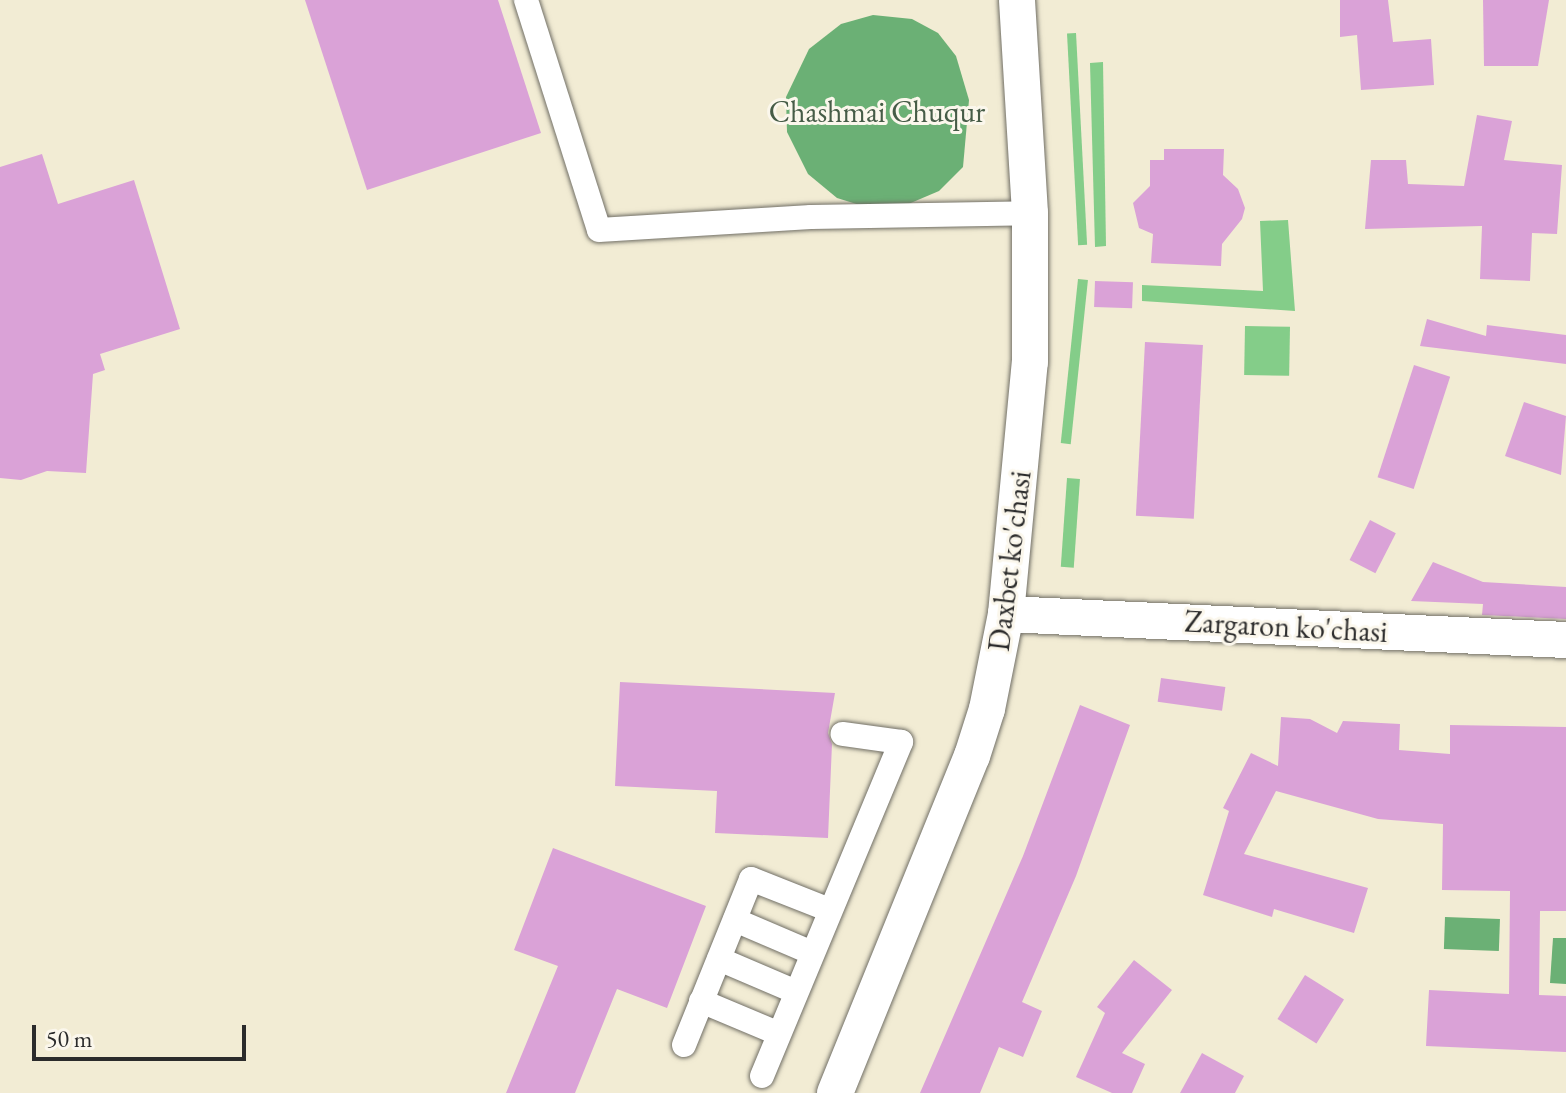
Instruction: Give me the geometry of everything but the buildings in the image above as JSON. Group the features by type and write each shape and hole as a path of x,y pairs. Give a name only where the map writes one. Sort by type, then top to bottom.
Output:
{"main road":[{"name":"Daxbet ko'chasi","path":"835,1093 972,756 1006,614 1027,418 1030,213 1017,0"},
{"name":"Zargaron ko'chasi","path":"1006,614 1566,640"}],"street":[{"path":"526,0 599,230 811,217 1030,213"},
{"path":"762,1076 827,909 901,742 843,734"},
{"path":"684,1045 751,879 827,909"},
{"path":"735,920 810,952"},
{"path":"719,959 794,991"},
{"path":"701,1001 777,1033"}],"green space":[{"name":"Chashmai Chuqur","path":"873,15 912,19 938,33 956,56 969,100 963,167 939,191 899,208 866,207 837,198 808,174 787,132 786,97 809,49 841,24"},
{"path":"1067,33 1076,33 1087,245 1078,245"},
{"path":"1103,62 1106,246 1095,247 1090,63"},
{"path":"1288,220 1295,311 1142,301 1142,285 1263,291 1260,221"},
{"path":"1078,279 1088,280 1071,444 1061,443"},
{"path":"1245,326 1290,327 1289,376 1244,375"},
{"path":"1067,478 1080,479 1074,568 1061,567"},
{"path":"1445,917 1500,919 1499,951 1444,949"},
{"path":"1553,938 1566,938 1566,984 1550,983"}]}
